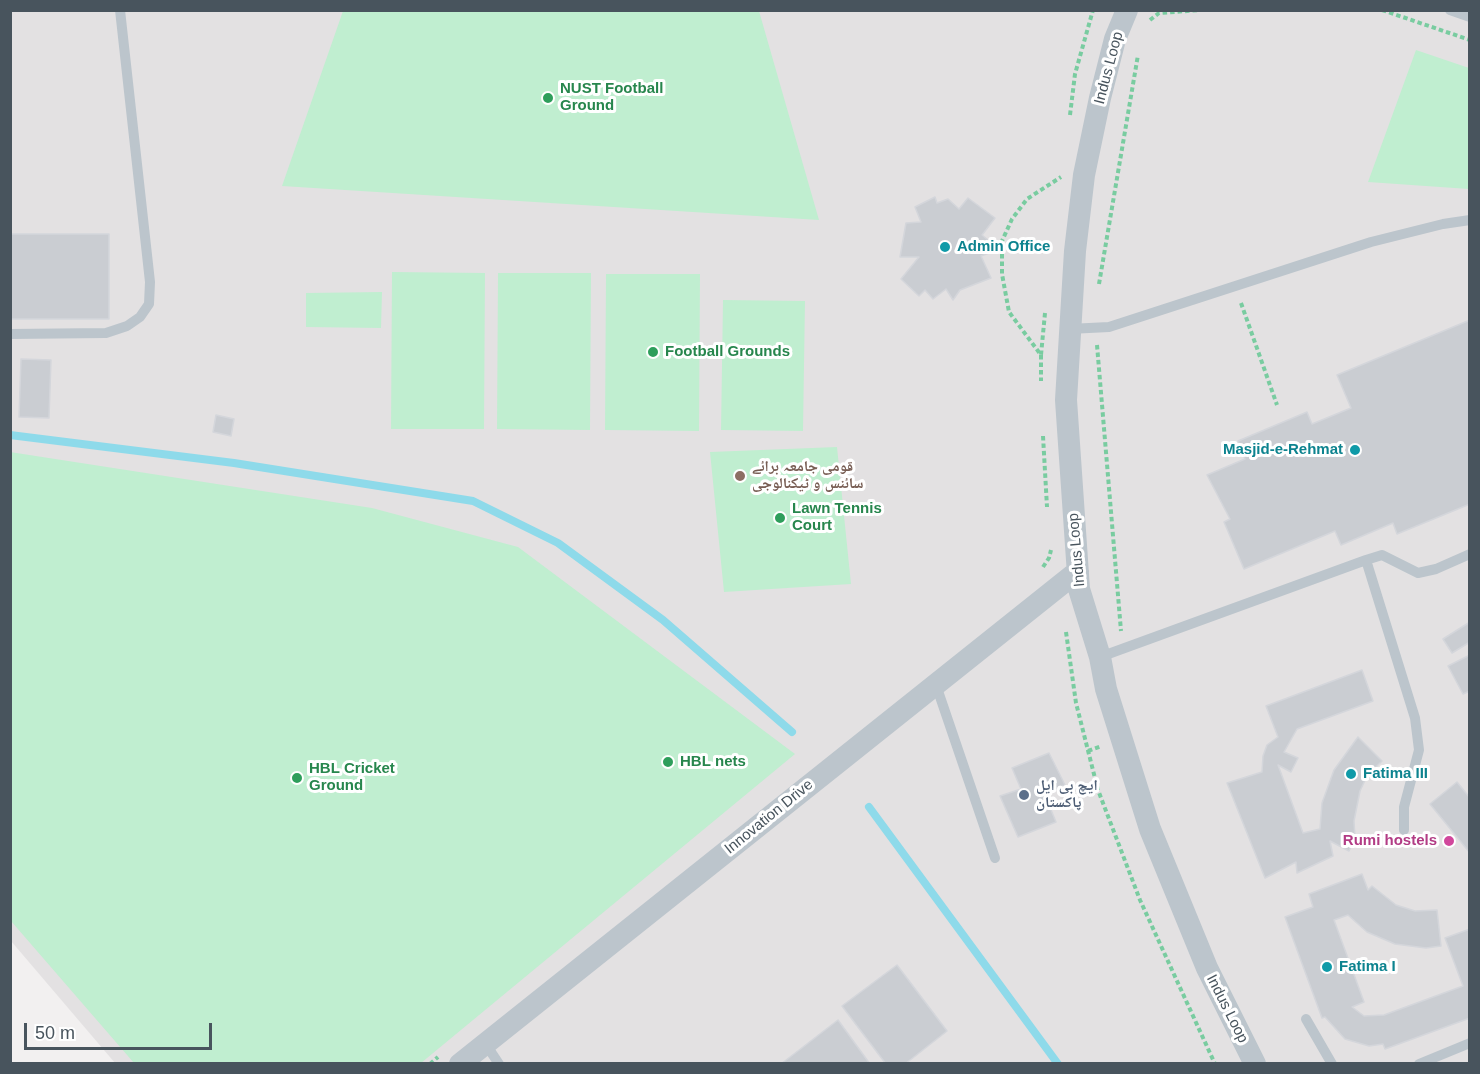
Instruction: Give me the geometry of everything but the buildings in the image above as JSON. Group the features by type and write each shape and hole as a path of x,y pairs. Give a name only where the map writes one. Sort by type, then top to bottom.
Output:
{"street":[{"name":"Indus Loop","path":"1127,10 1115,39 1084,175 1075,251 1066,400 1079,589 1100,657 1106,689 1150,829 1207,968 1255,1064"},
{"name":"Innovation Drive","path":"460,1064 1078,571"}],"lane":[{"path":"10,334 106,333 127,326 140,317 149,304 150,282 120,10"},
{"path":"1450,10 1470,17"},
{"path":"1069,329 1109,327 1371,242 1443,224 1470,220"},
{"path":"1100,657 1123,646 1382,555 1418,573 1436,569 1470,554"},
{"path":"1366,560 1415,718 1419,750 1404,807 1404,830"},
{"path":"936,685 995,858"},
{"path":"1306,1019 1332,1064"},
{"path":"485,1043 499,1064"},
{"path":"1419,1064 1470,1043"}],"path":[{"path":"1146,29 1150,19 1159,12 1200,10"},
{"path":"1382,10 1470,40"},
{"path":"1098,286 1138,50"},
{"path":"1041,355 1009,312 1002,274 1002,241 1012,219 1027,199 1062,177 1061,188"},
{"path":"1235,288 1277,405"},
{"path":"1042,392 1041,355 1045,310"},
{"path":"1095,328 1123,646"},
{"path":"1042,433 1043,466 1049,515"},
{"path":"1039,570 1049,558 1052,546"},
{"path":"1065,630 1076,703 1098,790 1140,900 1215,1064"},
{"path":"429,1064 438,1056"}],"shaded area":[{"name":"قومی جامعہ برائے سائنس و ٹیکنالوجی","path":"10,11 1469,11 1469,1063 115,1063 11,941"}],"green space":[{"name":"NUST Football Ground","path":"343,11 759,11 819,220 282,186"},
{"path":"1416,50 1469,68 1469,189 1368,182"},
{"path":"392,272 485,273 484,429 391,429"},
{"path":"498,273 591,273 590,430 497,429"},
{"name":"Football Grounds","path":"606,274 700,274 699,431 605,430"},
{"path":"382,292 381,328 306,327 306,293"},
{"path":"723,300 805,301 803,431 721,430"},
{"name":"Lawn Tennis Court","path":"837,447 851,584 724,592 710,452"},
{"name":"HBL Cricket Ground","path":"10,452 372,508 518,547 795,754 421,1063 134,1063 11,921"}],"waterway":[{"path":"10,435 234,463 473,501 558,543 663,620 792,732"},
{"path":"869,807 1058,1064"}],"place":[{"name":"NUST Football Ground","path":"548,98"},
{"name":"Admin Office","path":"945,247"},
{"name":"Football Grounds","path":"653,352"},
{"name":"Masjid-e-Rehmat","path":"1355,450"},
{"name":"قومی جامعہ برائے سائنس و ٹیکنالوجی","path":"740,476"},
{"name":"Lawn Tennis Court","path":"780,518"},
{"name":"HBL nets","path":"668,762"},
{"name":"Fatima III","path":"1351,774"},
{"name":"HBL Cricket Ground","path":"297,778"},
{"name":"ایچ بی ایل پاکستان","path":"1024,795"},
{"name":"Rumi hostels","path":"1449,841"},
{"name":"Fatima I","path":"1327,967"}]}
